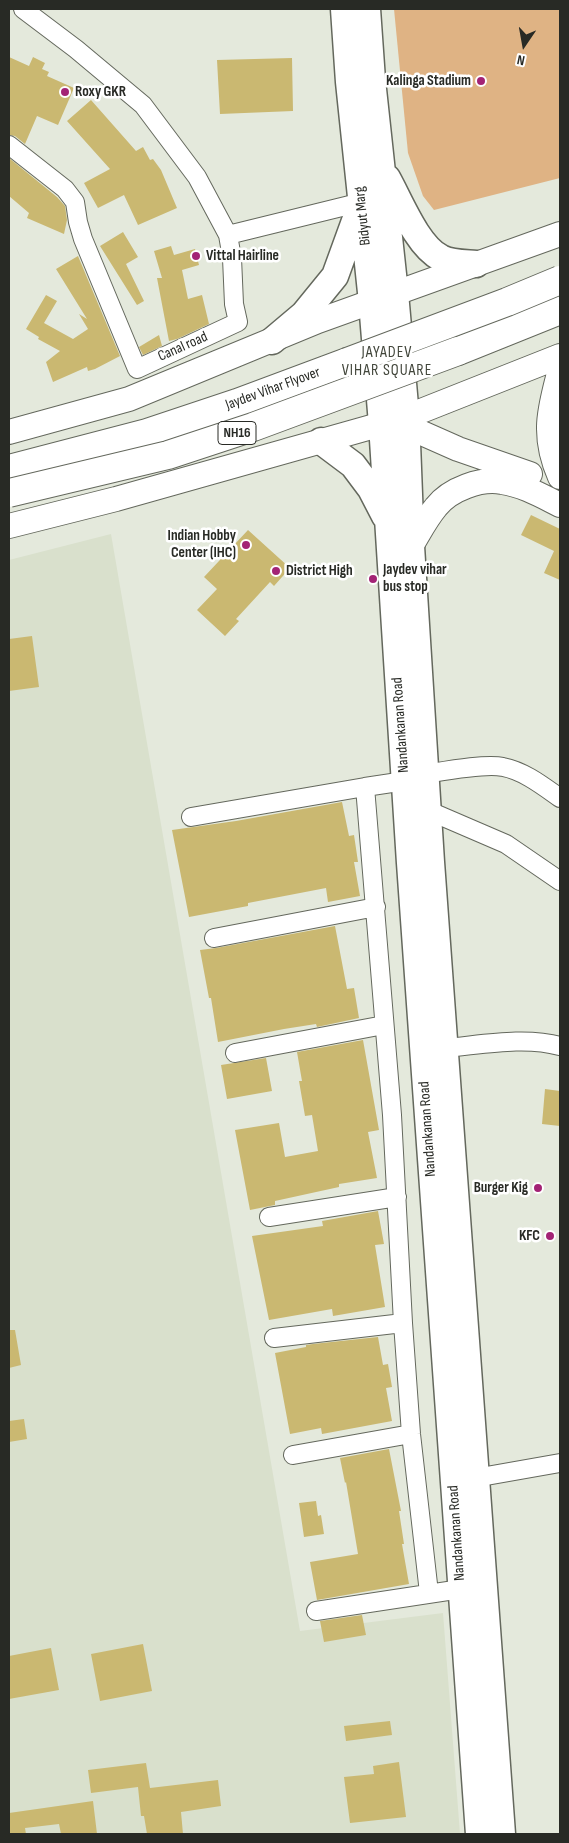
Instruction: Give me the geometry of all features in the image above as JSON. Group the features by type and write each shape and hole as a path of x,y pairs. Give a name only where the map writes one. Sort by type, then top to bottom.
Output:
{"highway":[{"name":"Jaydev Vihar Flyover","path":"9,469 147,433 237,403 560,280"},
{"name":"Jaydev Vihar Flyover","path":"9,493 168,455 244,430 440,358 560,310"}],"main road":[{"name":"Bidyut Marg","path":"344,9 349,82 362,202 383,298 398,422"},
{"name":"Bidyut Marg","path":"367,9 381,166 383,298"},
{"path":"381,166 417,235 433,252 442,259 476,264"},
{"path":"272,340 304,314 335,276 362,202"},
{"name":"Nandankanan Road","path":"398,422 389,524 415,777 456,1358"},
{"name":"Nandankanan Road","path":"398,422 411,546 415,777 428,810 444,1048 456,1358 461,1589 479,1834"},
{"path":"320,441 353,465 371,489 389,524"},
{"path":"456,1358 475,1478 502,1834"}],"street":[{"path":"23,9 76,49 143,105 197,177 228,235 362,202"},
{"name":"Canal road","path":"9,146 65,189 75,202 83,238 137,369 238,322 234,304 232,258 228,235"},
{"path":"9,432 129,399 318,321 560,234"},
{"path":"9,526 116,499 320,441 398,422 560,356"},
{"path":"560,370 547,426 553,463 560,478"},
{"path":"398,422 458,449 560,487"},
{"path":"411,546 436,505 452,492 473,483 502,481 534,492 560,505"},
{"path":"191,817 480,767 502,766 526,776 560,798"},
{"path":"365,787 376,907 397,1197 411,1434 429,1594"},
{"path":"428,810 506,844 560,881"},
{"path":"214,938 376,907"},
{"path":"235,1052 384,1025"},
{"path":"444,1048 513,1042 550,1043 560,1046"},
{"path":"269,1217 397,1197"},
{"path":"274,1338 403,1323"},
{"path":"293,1455 411,1434"},
{"path":"475,1478 560,1463"},
{"path":"316,1611 461,1589"}],"shaded area":[{"name":"Kalinga Stadium","path":"394,9 560,9 560,178 434,210 423,196 408,153"},
{"path":"111,534 300,1631 443,1613 460,1834 9,1834 9,560"}],"building":[{"path":"9,57 29,66 33,57 45,63 42,69 49,72 47,76 74,88 58,125 37,116 25,144 15,136 9,135"},
{"path":"292,58 293,111 220,114 217,60"},
{"path":"91,100 136,151 143,147 150,160 153,159 161,170 177,208 138,225 124,195 98,208 84,183 110,169 67,121"},
{"path":"9,158 57,197 65,206 67,220 64,234 27,218 29,213 9,196"},
{"path":"123,232 138,257 126,264 144,301 137,305 100,246"},
{"path":"171,246 174,255 195,249 199,265 182,270 188,299 202,295 209,324 169,341 157,278 162,278 154,251"},
{"path":"78,256 120,356 95,369 88,371 87,367 53,382 46,362 60,351 38,339 39,337 26,329 46,295 57,301 44,323 73,339 88,329 79,314 87,319 56,269"},
{"path":"159,335 162,346 143,355 139,347"},
{"path":"531,515 560,529 560,580 544,573 554,551 521,535"},
{"path":"248,530 290,568 274,586 270,582 236,619 239,621 225,636 197,610 217,589 204,577"},
{"path":"32,636 39,687 9,691 9,639"},
{"path":"342,802 349,836 354,835 358,862 354,862 360,896 328,902 326,888 189,917 172,830 236,821"},
{"path":"335,926 347,989 354,988 359,1018 317,1027 316,1024 218,1042 211,998 209,998 200,950"},
{"path":"363,1040 379,1130 368,1132 377,1178 339,1184 339,1187 275,1201 275,1205 250,1210 235,1130 279,1123 285,1157 318,1151 312,1115 305,1116 299,1081 302,1081 297,1052"},
{"path":"266,1058 272,1091 227,1099 221,1065"},
{"path":"545,1089 560,1091 560,1126 542,1124"},
{"path":"378,1211 384,1244 375,1245 385,1307 333,1316 332,1309 269,1320 252,1236 323,1226 322,1221"},
{"path":"9,1330 15,1330 21,1365 9,1368"},
{"path":"378,1337 383,1365 388,1364 392,1387 386,1388 392,1421 322,1434 321,1428 290,1434 275,1353 306,1347 306,1345"},
{"path":"24,1419 27,1439 9,1442 9,1421"},
{"path":"389,1449 401,1511 399,1511 404,1544 402,1544 409,1584 317,1600 310,1562 358,1554 340,1458"},
{"path":"316,1501 318,1516 321,1515 324,1534 304,1537 299,1503"},
{"path":"362,1615 366,1635 324,1642 320,1621"},
{"path":"143,1644 152,1691 100,1701 91,1654"},
{"path":"51,1648 59,1690 9,1699 9,1656"},
{"path":"390,1721 392,1735 346,1741 344,1726"},
{"path":"399,1762 406,1817 350,1823 344,1777 374,1774 373,1766"},
{"path":"146,1763 150,1788 218,1780 221,1806 181,1812 183,1834 147,1834 144,1816 141,1816 138,1787 91,1793 88,1770"},
{"path":"93,1801 97,1834 61,1834 59,1824 25,1828 26,1834 9,1834 9,1813"}],"place":[{"name":"Kalinga Stadium","path":"481,81"},
{"name":"Roxy GKR","path":"65,92"},
{"name":"Vittal Hairline","path":"196,256"},
{"name":"Indian Hobby Center (IHC)","path":"246,545"},
{"name":"District High","path":"276,571"},
{"name":"Jaydev vihar bus stop","path":"373,579"},
{"name":"Burger Kig","path":"538,1188"},
{"name":"KFC","path":"550,1236"}],"district":[{"name":"JAYADEV VIHAR SQUARE","path":"387,362"}]}
